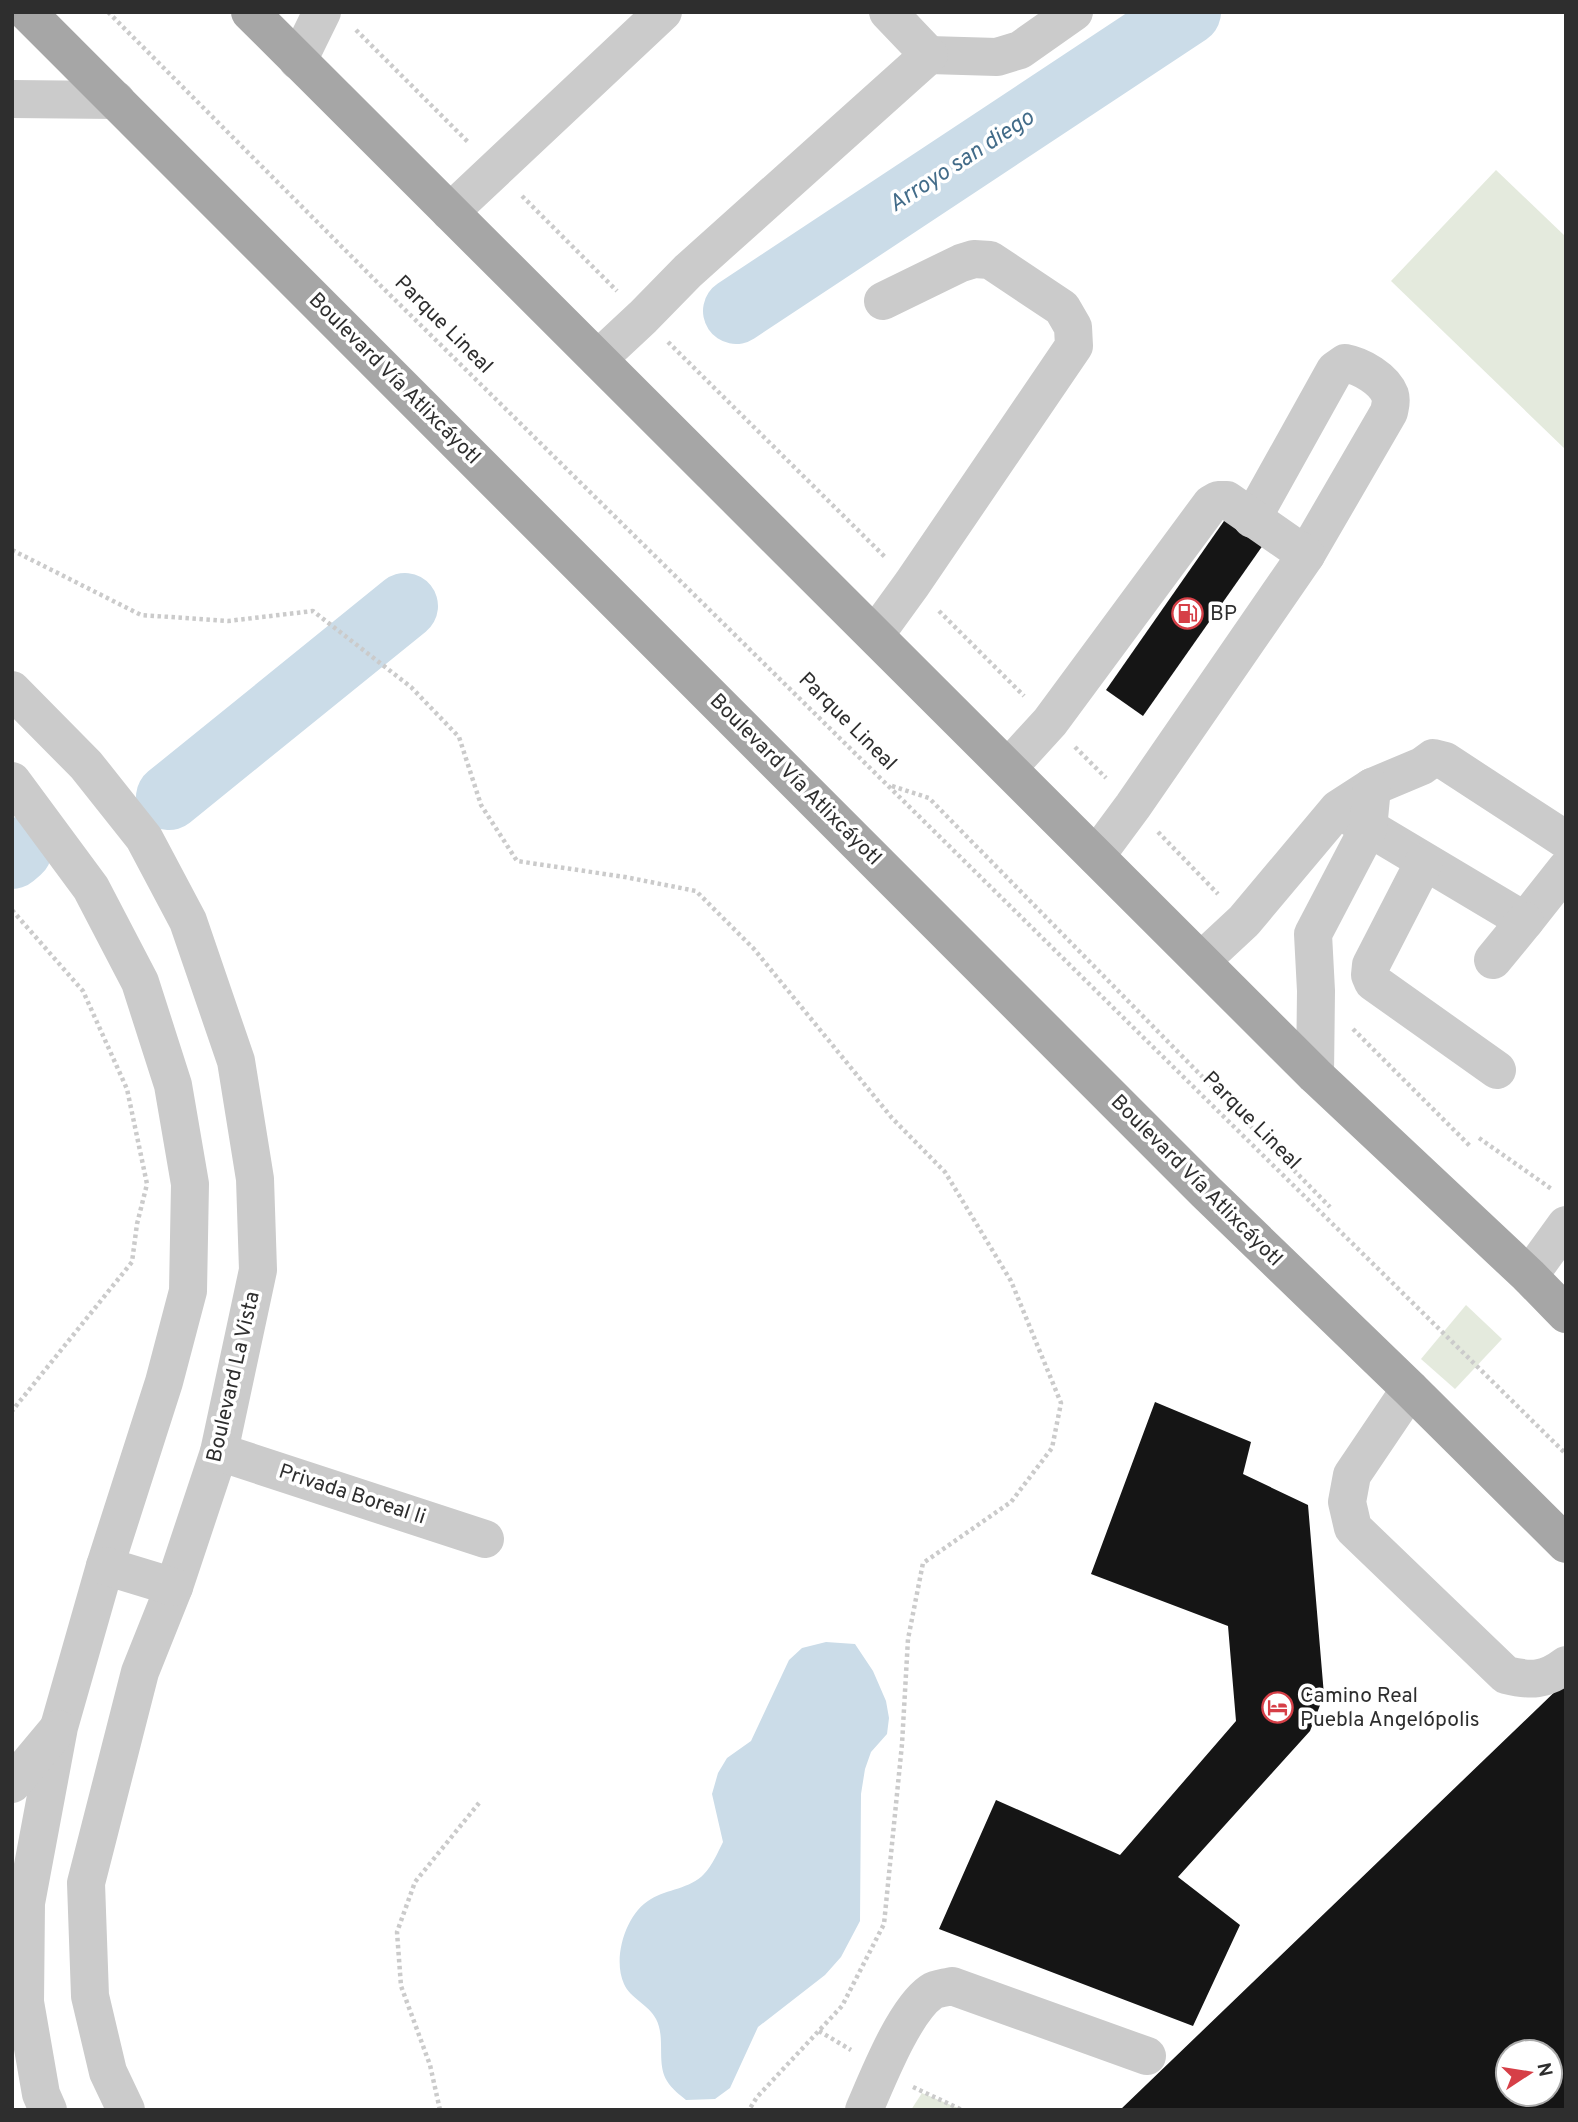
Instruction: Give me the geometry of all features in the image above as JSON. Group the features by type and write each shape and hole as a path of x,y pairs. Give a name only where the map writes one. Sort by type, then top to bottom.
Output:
{"main road":[{"name":"Boulevard Vía Atlixcáyotl","path":"27,12 1206,1192 1566,1544"},
{"path":"250,12 1315,1075 1566,1314"}],"street":[{"path":"298,61 322,12"},
{"path":"450,212 663,12"},
{"path":"888,12 929,55"},
{"path":"598,359 688,271 929,55 997,57 1020,50 1074,12"},
{"path":"12,99 116,100"},
{"path":"874,635 912,584 1074,346 1073,327 1062,308 990,260 974,259 961,263 883,301"},
{"path":"1096,856 1306,555 1389,412 1391,398 1385,386 1357,365 1345,363 1335,370 1252,519"},
{"path":"1008,768 1051,722 1211,504 1218,500 1227,500 1306,555"},
{"name":"Boulevard La Vista","path":"12,690 86,765 144,838 188,921 236,1061 255,1179 258,1270 219,1452 174,1587 140,1672 86,1883 90,1996 108,2072 126,2110"},
{"path":"1315,1075 1313,934 1353,819 1372,788 1422,766 1433,758 1445,761 1566,840"},
{"path":"12,781 91,888 140,982 173,1085 190,1184 188,1291 164,1382 105,1566 59,1727 19,1901 25,2002 41,2094 48,2110"},
{"path":"1353,819 1525,921"},
{"path":"1201,961 1353,819"},
{"path":"1424,862 1371,965 1370,975 1373,982 1497,1070"},
{"path":"1493,961 1566,869"},
{"path":"1529,1276 1560,1208"},
{"path":"1410,1390 1352,1475 1348,1502 1353,1528 1506,1675 1527,1681 1553,1675 1566,1665"},
{"name":"Privada Boreal Ii","path":"219,1452 485,1539"},
{"path":"105,1566 174,1587"},
{"path":"12,1784 59,1727"},
{"path":"864,2110 882,2069 917,2005 934,1990 952,1986 1147,2056"}],"path":[{"name":"Parque Lineal","path":"108,12 372,277 1566,1454"},
{"path":"12,550 141,615 228,621 313,611 411,687 460,737 481,805 517,861 696,891 754,949 892,1118 945,1172 1011,1281 1061,1403 1052,1448 1011,1502 923,1563 908,1639 902,1744 884,1924 842,2006 757,2096 749,2110"},
{"path":"888,785 929,798 1330,1207"},
{"path":"12,910 83,991 127,1089 147,1184 137,1224 132,1262 12,1411"},
{"path":"1479,1138 1560,1208"},
{"path":"440,2110 430,2065 401,1986 397,1932 415,1882 480,1803"},
{"path":"922,2093 962,2110"}],"shaded area":[{"path":"1496,170 1566,237 1566,450 1391,281"},
{"path":"1466,1305 1502,1339 1455,1389 1421,1359"},
{"path":"922,2093 963,2110 911,2110"}],"water":[{"path":"826,1642 855,1644 873,1671 886,1701 889,1718 887,1734 871,1752 861,1794 860,1921 841,1957 825,1975 758,2027 730,2088 715,2099 686,2100 671,2087 664,2074 656,2019 624,1984 620,1962 624,1937 628,1925 642,1906 657,1896 692,1883 710,1867 723,1842 712,1794 718,1773 727,1758 751,1741 789,1660 802,1648"}],"building":[{"name":"BP","path":"1231,511 1268,538 1143,716 1106,690"},
{"name":"Camino Real Puebla Angelópolis","path":"1155,1402 1251,1442 1243,1474 1308,1505 1324,1695 1310,1731 1178,1877 1240,1925 1193,2026 939,1929 996,1800 1120,1855 1236,1721 1228,1626 1091,1574"},
{"path":"1566,1681 1566,2110 1120,2110"}],"waterway":[{"name":"Arroyo san diego","path":"736,311 1188,12"},
{"path":"169,797 405,606"},
{"path":"12,856 19,850"}],"place":[{"name":"BP","path":"1187,614"},
{"name":"Camino Real Puebla Angelópolis","path":"1277,1708"}]}
